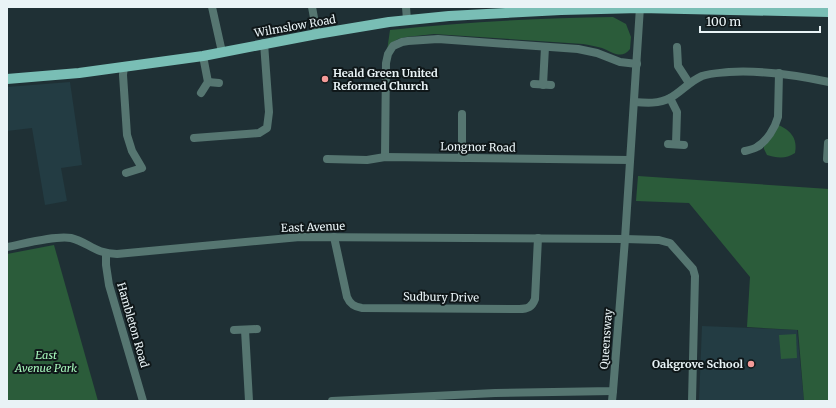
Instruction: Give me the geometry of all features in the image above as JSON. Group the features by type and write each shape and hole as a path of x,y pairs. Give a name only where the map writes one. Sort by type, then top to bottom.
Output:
{"main road":[{"name":"Wilmslow Road","path":"7,79 79,73 204,56 264,43 407,20 478,14 640,8 829,12"}],"street":[{"path":"212,7 222,52"},
{"path":"312,7 317,34"},
{"path":"406,7 407,20"},
{"name":"Queensway","path":"612,401 625,239 640,8"},
{"path":"385,158 386,63 388,54 393,46 402,42 438,39 590,51 620,62 637,64"},
{"path":"194,138 259,133 267,128 269,112 264,43"},
{"path":"534,84 547,85 545,47"},
{"path":"677,47 678,66 689,83"},
{"path":"200,93 208,82 204,56"},
{"path":"124,66 123,75 127,135 132,151 142,168 126,173"},
{"path":"634,102 652,103 670,98 689,83 703,76 719,73 749,71 779,73 829,82"},
{"path":"745,151 758,147 776,124 778,117 779,73"},
{"path":"208,82 218,83"},
{"path":"670,98 677,112 676,144"},
{"path":"462,114 462,158"},
{"name":"Longnor Road","path":"327,159 367,160 385,158 462,158 630,160"},
{"name":"East Avenue","path":"7,247 64,237 76,240 93,249 106,253 117,254 300,237 659,240 670,243 693,269 695,276 692,401"},
{"name":"Sudbury Drive","path":"334,237 347,297 354,306 362,308 504,309 528,308 535,299 538,238"},
{"name":"Hambleton Road","path":"106,253 106,265 110,285 143,401"},
{"path":"234,330 257,329"},
{"path":"245,330 249,401"},
{"path":"332,401 495,397 614,391"}],"shaded area":[{"path":"70,82 82,165 61,168 67,201 45,205 32,128 7,131 7,87"},
{"name":"Oakgrove School","path":"702,326 797,330 804,401 699,401"}],"green space":[{"path":"613,17 626,24 631,37 630,49 624,54 620,55 602,48 583,44 434,34 398,39 393,42 387,51 390,30 502,21"},
{"path":"776,124 785,128 792,134 796,147 795,153 781,157 767,155 763,142"},
{"path":"638,176 829,189 829,401 804,401 798,330 747,327 750,277 689,203 636,201"},
{"name":"East Avenue Park","path":"54,245 98,401 7,401 7,254"},
{"path":"796,334 797,358 781,359 779,335"}],"place":[{"name":"Heald Green United Reformed Church","path":"325,79"},
{"name":"Oakgrove School","path":"751,364"}]}
